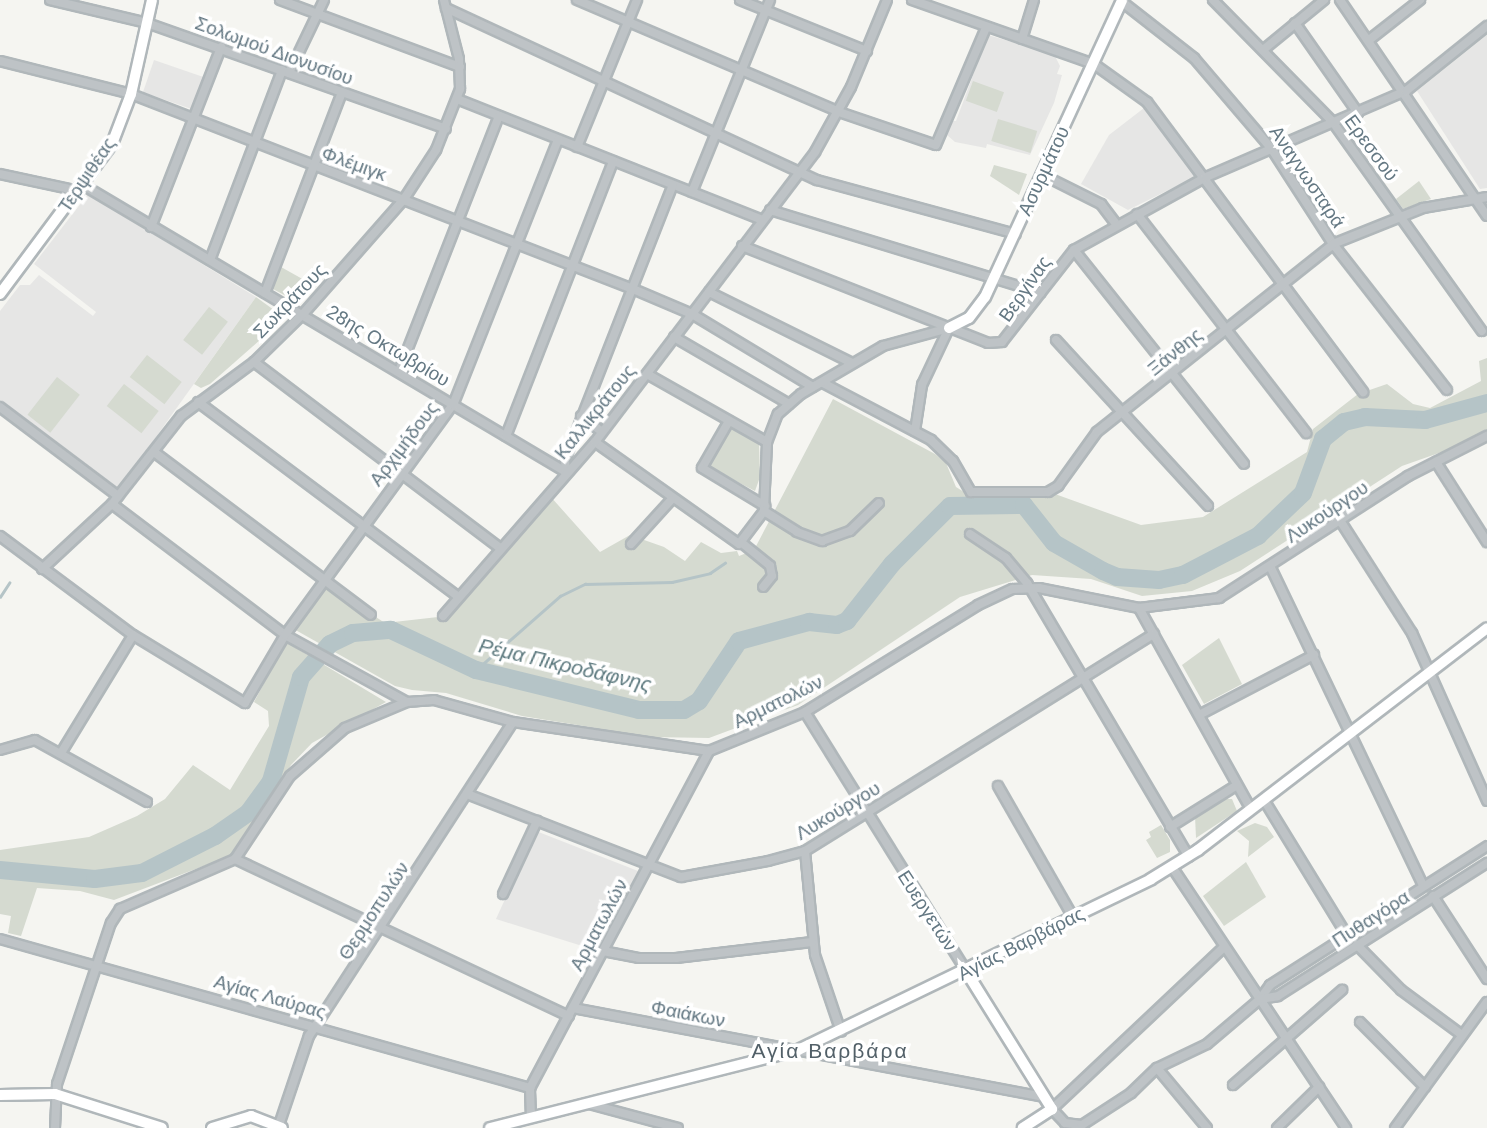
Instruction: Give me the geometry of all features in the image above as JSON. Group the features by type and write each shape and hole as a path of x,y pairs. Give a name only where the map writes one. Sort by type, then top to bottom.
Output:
{"street":[{"name":"Σολωμού Διονυσίου","path":"50,0 147,23 221,47 446,129"},
{"name":"Τερψιθέας","path":"0,294 112,144 131,94 152,0"},
{"path":"280,0 460,66"},
{"path":"210,261 285,71 324,0"},
{"path":"577,0 839,112 936,145 986,28"},
{"path":"577,147 637,0"},
{"path":"740,0 867,51"},
{"path":"692,192 770,0"},
{"name":"Καλλικράτους","path":"443,616 457,596 595,442 801,171 839,112 887,0"},
{"path":"912,0 1094,64 1147,102 1206,177 1281,286 1363,392"},
{"path":"1022,39 1034,0"},
{"name":"Ασυρμάτου","path":"949,328 975,313 996,276 1121,0"},
{"name":"Αναγνωσταρά","path":"1121,0 1194,58 1271,148 1333,244 1447,390"},
{"path":"1263,50 1324,0"},
{"path":"1340,0 1406,91 1487,216"},
{"path":"1369,40 1420,0"},
{"name":"Ερεσσού","path":"1216,1 1332,121 1482,331"},
{"path":"445,4 817,180 1016,234"},
{"name":"Σωκράτους","path":"42,569 111,504 198,402 254,362 303,314 404,199 446,129 457,99 460,66 445,4"},
{"path":"1295,23 1358,113"},
{"name":"Βεργίνας","path":"949,328 988,343 1002,342 1074,250 1206,177 1406,91 1487,26"},
{"path":"151,227 221,47"},
{"name":"Φλέμιγκ","path":"0,61 131,94 192,120 633,289 692,314 813,387"},
{"path":"265,293 342,92"},
{"path":"457,99 762,220"},
{"path":"399,371 499,116"},
{"name":"Αρχιμήδους","path":"132,635 246,703 285,635 453,405 558,140"},
{"path":"506,436 613,161"},
{"name":"28ης Οκτωβρίου","path":"0,174 81,188 303,314 566,472"},
{"path":"1042,174 1101,204 1117,225"},
{"path":"566,472 565,460 581,416 673,185"},
{"name":"Ξάνθης","path":"965,482 975,493 1053,490 1086,442 1173,375 1333,244 1401,216 1487,197"},
{"path":"770,211 996,276 1041,293"},
{"path":"1137,214 1229,329 1307,433"},
{"path":"742,246 949,328"},
{"path":"1074,250 1244,464"},
{"path":"709,292 852,363"},
{"path":"741,543 764,509 767,442 774,419 789,404 852,363 897,340 949,328"},
{"path":"915,431 922,385 949,328"},
{"path":"674,337 789,404"},
{"path":"1056,340 1208,506"},
{"path":"254,362 500,548"},
{"path":"647,374 767,442"},
{"path":"823,383 915,431 943,450 965,482 958,491"},
{"path":"198,402 457,596"},
{"path":"0,407 118,496"},
{"path":"581,416 602,432"},
{"path":"729,421 701,467 709,476 797,532 822,541 850,531 879,503"},
{"name":"Λυκούργου","path":"1139,608 1219,598 1271,568 1436,462 1487,436"},
{"path":"595,442 671,500 741,543 770,566 772,576 763,587"},
{"path":"154,452 371,615"},
{"path":"1436,462 1487,542"},
{"path":"631,544 671,500"},
{"path":"111,504 285,635 407,702"},
{"path":"1341,522 1401,612 1487,801"},
{"path":"970,534 1006,558 1030,587 1189,857"},
{"path":"0,536 132,635 61,753"},
{"path":"1271,568 1423,885"},
{"name":"Αρματολών","path":"709,751 804,712 978,605 1030,587 1139,608"},
{"path":"1139,608 1251,809"},
{"name":"Αγίας Βαρβάρας","path":"489,1128 798,1050 967,971 1189,857 1487,628"},
{"name":"Λυκούργου","path":"467,794 649,864 690,876 805,851 1154,634"},
{"path":"1199,715 1314,655"},
{"path":"55,1128 55,1094 111,923 120,909 235,859 290,776 319,747 345,728 407,702 448,701 513,722 709,751"},
{"name":"Ευεργετών","path":"804,712 865,814 1052,1109"},
{"name":"Θερμοπυλών","path":"280,1127 315,1026 380,931 513,722"},
{"path":"0,750 29,739 61,753 147,803"},
{"name":"Αρματωλών","path":"530,1088 709,751"},
{"path":"1170,827 1237,785"},
{"path":"998,786 1073,917"},
{"path":"1264,800 1346,934"},
{"path":"503,894 537,821"},
{"name":"Πυθαγόρα","path":"1052,1109 1065,1123 1082,1125 1131,1093 1157,1068 1207,1044 1260,999 1270,985 1487,846"},
{"path":"805,851 812,942 841,1031"},
{"name":"Φαιάκων","path":"235,859 380,931 571,1012 798,1050 1045,1097"},
{"name":"Πυθαγόρα","path":"1260,999 1278,996 1487,863"},
{"path":"1172,867 1346,1128"},
{"path":"1433,896 1487,979"},
{"name":"Αγίας Λαύρας","path":"0,939 98,964 530,1088"},
{"path":"603,951 639,958 676,958 812,942"},
{"path":"1357,945 1401,990 1462,1035"},
{"path":"1023,1128 1052,1109 1224,947"},
{"path":"1233,1085 1342,990"},
{"path":"1395,1128 1487,1002"},
{"path":"1360,1022 1425,1087"},
{"path":"1157,1068 1207,1128"},
{"path":"1277,1128 1319,1087"},
{"path":"530,1088 531,1118"},
{"path":"0,1095 55,1094 162,1128"},
{"path":"589,1104 678,1128"},
{"path":"212,1128 240,1116 280,1127"}],"shaded area":[{"path":"988,35 1054,54 1060,66 1057,74 1062,75 1054,103 1030,155 987,144 986,148 955,142 947,135 953,121 956,121"},
{"path":"1487,35 1487,188 1480,189 1417,91"},
{"path":"154,60 207,78 196,110 143,92"},
{"path":"973,81 1004,92 997,112 966,101"},
{"path":"1144,108 1201,174 1128,210 1081,184 1109,135"},
{"path":"998,119 1037,131 1030,153 991,141"},
{"path":"994,165 1027,174 1019,195 990,176"},
{"path":"1419,181 1431,199 1403,209 1396,199"},
{"path":"88,194 256,297 118,490 0,400 0,311 20,285 30,285 39,275 93,316 96,312 34,264"},
{"path":"281,267 315,286 299,303 273,289"},
{"path":"256,297 285,318 210,384 201,388 194,384"},
{"path":"209,307 228,322 202,355 183,340"},
{"path":"147,355 182,382 164,404 130,377"},
{"path":"1487,358 1487,436 1402,466 1240,571 1192,591 1142,596 1091,579 1032,575 960,597 798,705 709,738 651,737 522,716 446,693 395,686 292,628 324,583 385,623 438,617 550,496 600,552 630,535 664,547 685,561 701,542 721,553 737,551 739,556 754,550 833,399 935,454 946,463 956,487 969,495 1055,494 1141,525 1203,517 1307,452 1313,429 1358,394 1387,384 1413,404 1430,408 1481,381 1479,361"},
{"path":"57,377 80,395 50,433 27,415"},
{"path":"124,384 159,411 141,433 107,406"},
{"path":"729,426 759,442 760,477 755,491 707,466"},
{"path":"1219,638 1242,684 1204,704 1182,665"},
{"path":"286,642 386,702 312,743 291,765 241,845 230,856 114,900 80,891 37,888 21,936 8,933 11,916 0,914 0,850 89,837 137,816 165,799 193,765 230,790 269,726 268,711 254,702"},
{"path":"1222,799 1232,799 1237,811 1196,838 1195,816"},
{"path":"1255,823 1267,827 1274,837 1248,857 1249,841 1237,831"},
{"path":"1161,825 1170,840 1170,852 1157,858 1146,840 1151,837 1149,832"},
{"path":"536,831 638,871 595,950 496,919"},
{"path":"1246,862 1266,897 1224,926 1203,896"}],"waterway":[{"name":"Ρέμα Πικροδάφνης","path":"0,870 95,879 142,873 215,836 248,813 271,781 301,677 330,644 353,633 391,630 476,670 639,710 684,710 699,701 739,641 809,622 837,625 847,621 892,564 950,506 1024,505 1054,543 1103,571 1117,577 1159,580 1183,575 1258,536 1303,493 1323,439 1344,422 1365,417 1425,420 1487,403"},
{"path":"476,670 560,596 585,584 672,582 710,573 725,563"},
{"path":"0,597 9,583"}],"district":[{"name":"Αγία Βαρβάρα","path":"830,1051"}]}
